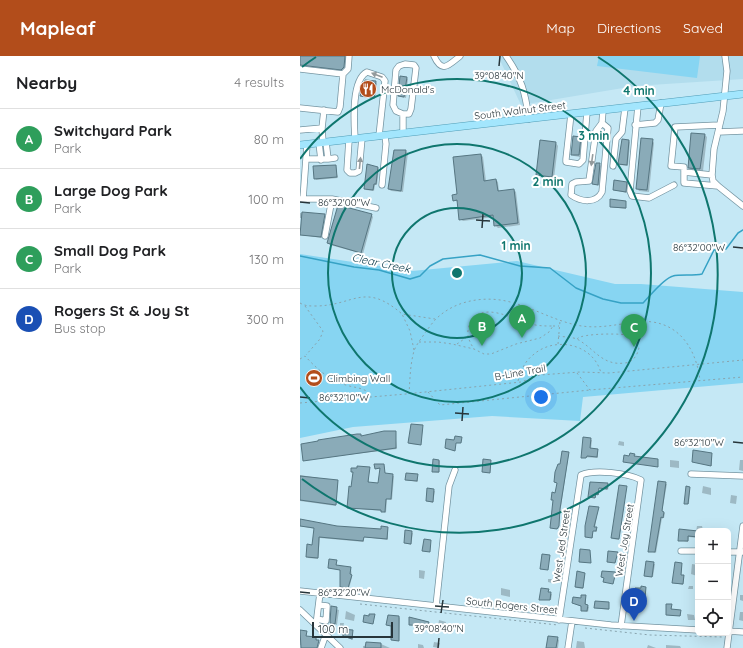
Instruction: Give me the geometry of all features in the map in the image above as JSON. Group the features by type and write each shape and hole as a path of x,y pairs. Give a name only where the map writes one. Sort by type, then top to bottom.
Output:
{"main road":[{"name":"South Walnut Street","path":"304,145 743,94"}],"street":[{"path":"300,108 338,112 344,74 348,69 349,56"},
{"path":"434,56 438,65 444,67 460,56"},
{"path":"506,56 518,74 525,90 529,119"},
{"path":"725,56 726,71 724,96 712,175 718,186 743,206"},
{"path":"405,64 414,65 416,68 411,109 409,114 403,114 396,111 393,105 396,70 399,66 405,64"},
{"path":"300,69 344,74"},
{"path":"355,139 347,170 350,173 355,174 359,171 354,122 357,82 362,75 367,72 382,77 385,80 382,136 386,144 382,185"},
{"path":"636,125 655,123 658,120 661,103"},
{"path":"638,106 630,191 632,196 649,198 674,185"},
{"path":"613,166 616,139 622,132 625,108"},
{"path":"321,160 324,110"},
{"path":"602,123 608,128 602,192 599,198 595,201 576,198 571,195 570,189 572,184 576,182 589,181 596,131 602,123 603,110"},
{"path":"570,114 566,162 569,164 579,164 583,160 587,112"},
{"path":"403,114 403,134"},
{"path":"718,186 684,184 684,167 671,166 675,127 719,125"},
{"path":"300,130 322,128"},
{"path":"718,132 743,131"},
{"path":"323,143 328,159"},
{"path":"304,145 307,160 301,200 332,199 376,208"},
{"path":"307,160 335,158"},
{"path":"684,172 712,175"},
{"path":"325,236 332,199"},
{"path":"436,606 449,486 455,470"},
{"name":"West Jed Street","path":"559,623 581,475 589,472 598,472 635,477 641,480"},
{"path":"691,474 743,476"},
{"name":"West Joy Street","path":"621,626 641,480"},
{"path":"731,618 741,552 743,526"},
{"path":"681,551 695,551"},
{"name":"South Rogers Street","path":"300,591 436,606 559,623 572,621 621,626 695,630"},
{"path":"317,622 320,594"},
{"path":"300,610 317,622 326,634 340,648"},
{"path":"568,648 572,621"},
{"path":"731,631 743,632"},
{"path":"321,648 326,634"},
{"path":"727,648 728,636"}],"path":[{"path":"304,306 325,306 349,299 366,297 384,301 402,314 436,319"},
{"path":"414,350 436,319 468,301 489,299 524,306 560,321 592,327 611,327 636,322 651,322 665,326 680,335 691,348 698,364 700,381"},
{"path":"300,303 323,331 320,339 305,356 300,359"},
{"path":"474,349 468,337 468,329 474,317 481,313 502,313 531,324 559,326"},
{"path":"402,314 410,331 414,350 409,394"},
{"path":"558,344 560,321"},
{"path":"419,342 438,342 474,349 484,354 496,353 516,344 540,338 549,332 553,326"},
{"path":"558,336 577,339 603,360 611,363 629,362 635,358 639,348 633,336 625,333 584,335 578,337 577,339"},
{"path":"456,345 468,337"},
{"path":"518,382 522,369 532,355 540,349 558,344 578,347 586,352 599,367 601,373"},
{"path":"305,356 318,369 332,378 344,385 366,390 371,397"},
{"name":"B-Line Trail","path":"300,403 409,394 518,382 540,375 577,372 601,373 743,360"},
{"path":"577,372 590,390"},
{"path":"427,392 440,405 743,377"},
{"path":"356,603 559,623"},
{"path":"582,628 650,635 722,637"}],"shaded area":[{"path":"498,56 743,56 743,79 635,86 521,105"},
{"path":"599,56 700,56 697,78 597,66"},
{"path":"300,254 412,271 517,261 615,284 641,284 743,292 743,383 583,397 580,421 492,416 353,427 300,438"}],"building":[{"path":"300,56 345,56 344,67 341,70 300,65"},
{"path":"400,76 407,77 404,97 398,96"},
{"name":"McDonald's","path":"365,80 376,81 374,98 360,96"},
{"path":"691,133 705,134 700,169 688,168"},
{"path":"573,136 581,137 579,155 571,155"},
{"path":"641,138 653,139 647,190 636,189"},
{"path":"622,139 629,140 627,165 618,164"},
{"path":"540,140 556,142 552,177 536,175"},
{"path":"394,150 406,150 401,191 388,189"},
{"path":"481,154 484,181 496,179 498,191 514,189 518,223 494,226 493,215 459,220 457,200 453,201 452,195 457,194 453,157"},
{"path":"596,163 600,163 598,185 592,184"},
{"path":"367,164 378,167 376,184 374,184 373,190 364,189"},
{"path":"336,165 337,177 314,179 313,166"},
{"path":"614,180 627,182 626,192 613,190"},
{"path":"610,199 626,201 626,208 610,207"},
{"path":"338,205 372,214 361,253 327,243"},
{"path":"302,212 325,214 321,237 300,235"},
{"path":"411,424 423,425 421,445 408,443"},
{"path":"384,431 396,431 396,448 303,461 301,444 357,434 361,434 361,436"},
{"path":"455,436 462,437 461,443 456,443 455,451 445,448 446,439 454,440"},
{"path":"583,437 591,438 590,448 598,449 597,457 587,456 586,458 581,458"},
{"path":"693,450 712,453 711,466 692,462"},
{"path":"562,451 569,452 560,509 559,526 557,529 550,528 553,500 551,500 552,492 555,493 557,483 554,482 555,472 558,464 560,464"},
{"path":"630,453 635,454 634,456 658,459 658,467 623,462 624,455 629,456"},
{"path":"433,459 439,460 439,472 432,472"},
{"path":"483,459 491,460 490,473 482,472"},
{"path":"374,464 384,464 385,473 393,474 391,499 386,499 385,512 381,512 381,510 347,508 349,486 351,487 353,472 351,472 351,468 357,468 357,466 370,467 368,482 378,483 380,468 375,469"},
{"path":"406,473 418,474 417,481 405,480"},
{"path":"300,476 338,480 336,505 300,500"},
{"path":"658,481 666,482 662,511 664,512 663,518 661,517 655,552 648,552"},
{"path":"590,482 608,483 607,489 599,488 598,495 596,494 595,498 588,497"},
{"path":"619,485 627,486 619,539 611,538"},
{"path":"686,486 690,487 688,504 684,504"},
{"path":"427,488 434,489 433,502 426,501"},
{"path":"589,506 599,507 594,527 597,527 596,531 593,531 592,538 585,537 585,526"},
{"path":"300,519 337,526 381,529 381,526 388,527 387,539 364,537 363,541 319,537 318,558 306,557 307,544 312,545 314,528 300,526"},
{"path":"679,529 695,531 695,537 688,536 688,541 678,541"},
{"path":"405,530 412,531 411,544 404,543"},
{"path":"424,539 431,540 430,552 422,551"},
{"path":"580,549 590,550 591,563 579,562"},
{"path":"608,551 618,552 615,563 607,562"},
{"path":"542,554 550,555 548,570 540,569"},
{"path":"329,559 337,560 336,565 351,567 350,574 352,575 348,588 340,587 340,570 328,568"},
{"path":"646,561 654,562 652,577 644,576"},
{"path":"675,562 682,563 681,575 684,575 683,584 672,583"},
{"path":"577,571 585,573 583,588 575,587"},
{"path":"602,571 616,572 613,584 603,582 604,578 601,577"},
{"path":"641,586 646,587 645,598 634,596 635,588 641,588"},
{"path":"541,588 549,589 548,592 551,592 550,600 539,600"},
{"path":"581,595 586,595 585,604 588,605 587,611 581,611 581,606 572,603 573,597 581,598"},
{"path":"595,601 609,602 609,609 594,608"},
{"path":"666,604 672,604 671,609 681,610 680,616 666,615"},
{"path":"331,606 337,607 335,624 330,623"},
{"path":"369,614 375,614 373,624 363,622 364,615 369,616"},
{"path":"388,615 399,616 399,641 391,640 391,626 386,625"},
{"path":"409,617 429,622 428,626 409,625"},
{"path":"342,629 353,630 352,639 343,636"},
{"path":"300,630 307,631 306,636 316,637 316,640 319,640 317,648 301,648"},
{"path":"548,636 558,637 556,648 546,648"},
{"path":"366,642 381,643 381,648 365,648"}],"waterway":[{"name":"Clear Creek","path":"300,256 354,267 379,270 410,279 420,276 430,266 443,259 480,255 520,266 550,268 576,288 603,299 621,303 643,303 669,277 676,275 702,274 714,250 726,249 738,233 743,230"}],"place":[{"name":"McDonald's","path":"368,89"},
{"name":"Switchyard Park","path":"522,338"},
{"name":"Large Dog Park","path":"482,346"},
{"name":"Small Dog Park","path":"634,347"},
{"name":"Climbing Wall","path":"314,378"},
{"name":"Rogers St & Joy St","path":"634,621"}]}
